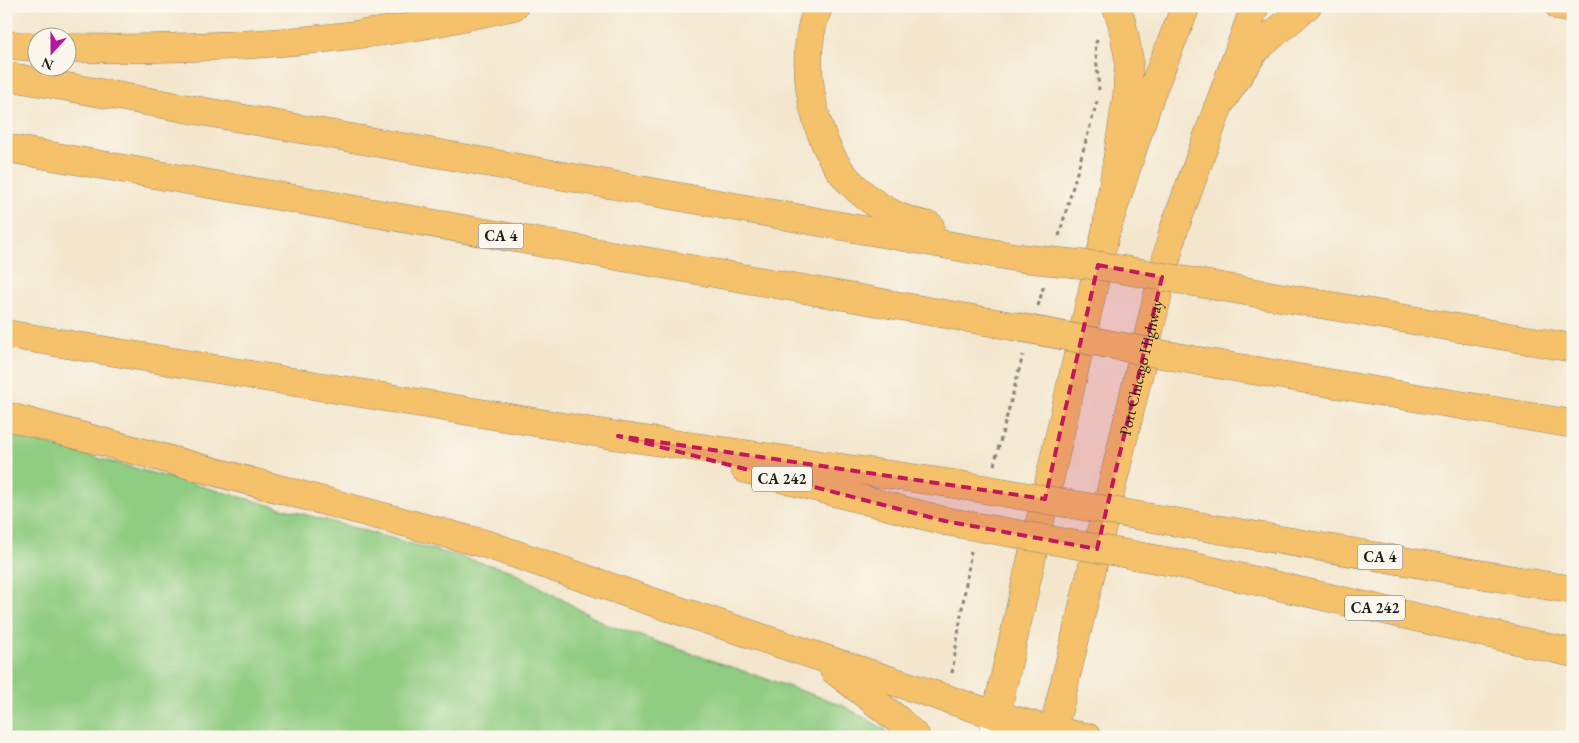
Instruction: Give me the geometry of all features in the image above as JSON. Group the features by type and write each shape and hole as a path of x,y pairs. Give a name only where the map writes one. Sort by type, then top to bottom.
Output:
{"main road":[{"path":"78,48 128,49 316,39 418,26 514,6"},
{"path":"819,6 809,47 808,84 816,117 833,159 847,179 866,197 906,221 1023,251"},
{"path":"995,726 1106,231 1127,96 1128,68 1122,23 1116,6"},
{"path":"1106,231 1151,94 1186,6"},
{"name":"Port Chicago Highway","path":"1053,734 1173,232 1256,6"},
{"path":"1218,107 1255,50 1307,6"},
{"path":"1559,6 1573,10"},
{"path":"6,45 28,47"},
{"path":"6,76 1023,251 1573,348"},
{"name":"CA 4","path":"6,148 996,323 1204,362 1573,424"},
{"path":"1431,323 1543,329 1573,328"},
{"name":"CA 4","path":"6,334 618,436 954,484 1573,590"},
{"path":"6,416 489,545 815,656 995,726 1087,737"},
{"name":"CA 242","path":"618,436 945,521 1177,563 1573,653"},
{"path":"815,656 898,719 916,737"}],"highlighted area":[{"path":"1098,265 1162,277 1097,549 945,521 618,436 1045,499"}],"green space":[{"path":"6,433 512,571 605,624 840,704 886,730 893,737 6,737"}],"sand":[{"path":"280,731 291,731 308,737 273,737 274,734"}]}
